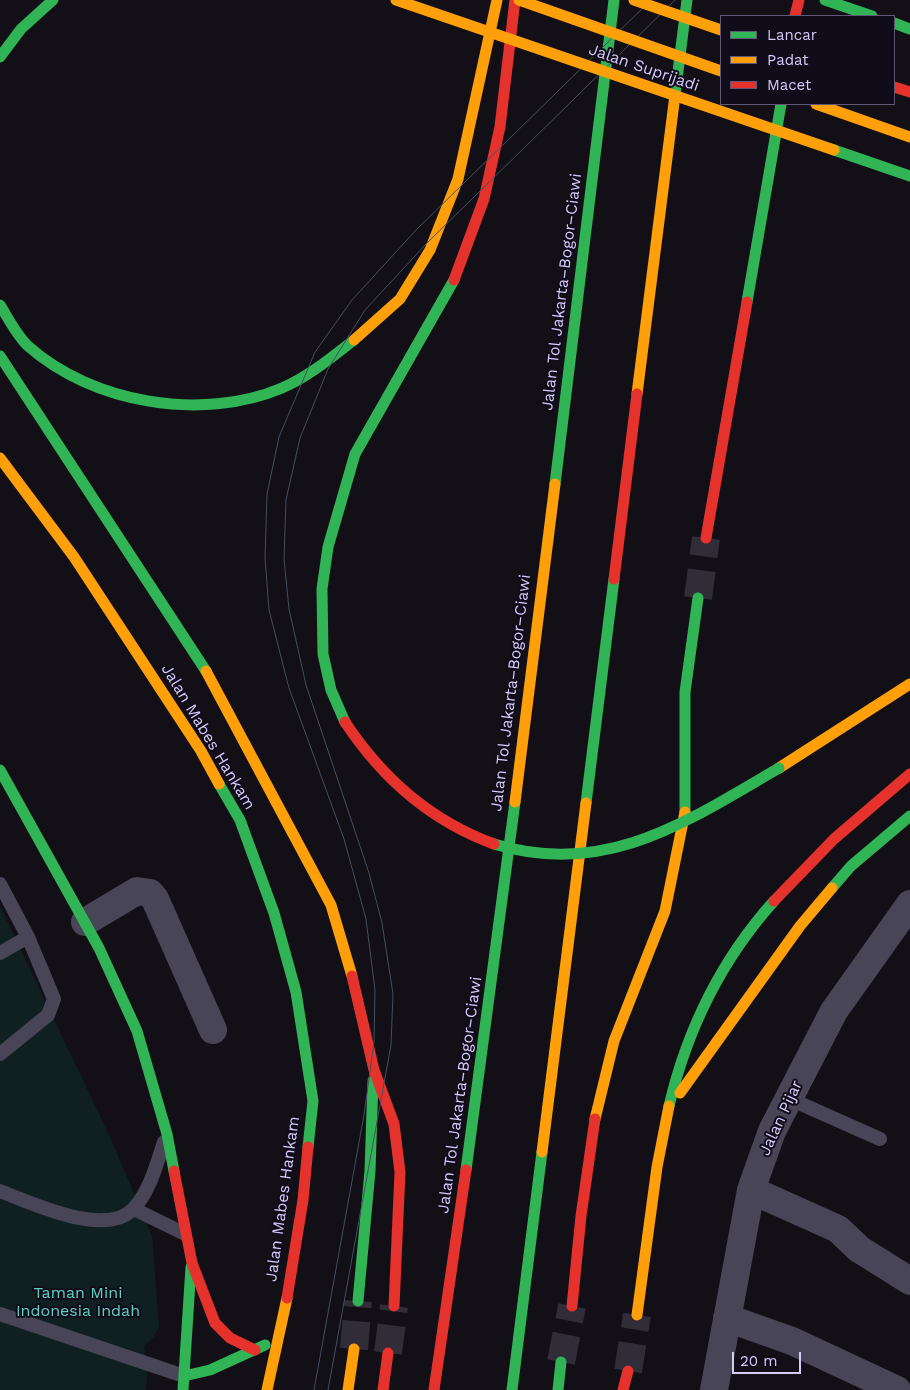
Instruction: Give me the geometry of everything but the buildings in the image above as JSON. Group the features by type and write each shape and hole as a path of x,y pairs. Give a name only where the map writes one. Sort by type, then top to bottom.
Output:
{"main road":[{"path":"0,57 21,29 53,0"},
{"name":"Jalan Suprijadi","path":"396,0 910,176"},
{"path":"0,305 27,345 75,378 130,398 181,406 235,402 282,388 330,359 372,326 400,299 430,250 458,179 497,0"},
{"path":"720,71 517,0 500,127 484,199 453,282 355,454 328,547 322,589 324,654 331,690 345,722 357,742 387,776 431,811 478,838 524,851 576,855 634,844 702,813 779,768 910,684"},
{"name":"Jalan Tol Jakarta–Bogor–Ciawi","path":"434,1390 466,1178 490,997 614,0"},
{"path":"634,0 720,30"},
{"path":"512,1390 687,0"},
{"path":"795,15 799,0"},
{"path":"825,0 869,15"},
{"path":"895,23 910,29"},
{"path":"895,87 910,92"},
{"path":"706,538 781,105"},
{"path":"819,105 910,137"},
{"path":"0,356 203,666 331,905 356,989 374,1070 394,1124 400,1172 394,1306"},
{"name":"Jalan Mabes Hankam","path":"0,458 74,557 201,750 240,820 274,913 296,992 312,1101 303,1200 280,1338 267,1390"},
{"path":"572,1306 581,1216 597,1107 614,1041 665,912 686,809 685,692 698,598"},
{"path":"0,770 85,922 137,1031 167,1134 192,1264 215,1323 230,1338 255,1350"},
{"path":"637,1315 669,1108 689,1040 708,994 726,962 753,924 782,890 910,774"},
{"path":"669,1108 800,926 851,866 910,816"},
{"path":"358,1301 370,1170 374,1070"},
{"path":"183,1383 192,1264"},
{"path":"183,1383 280,1338"},
{"path":"348,1390 354,1349"},
{"path":"383,1390 388,1353"},
{"path":"558,1390 561,1362"},
{"path":"623,1390 628,1371"}],"street":[{"path":"85,922 137,891 150,893 156,899 213,1030"},
{"name":"Jalan Pijar","path":"714,1390 751,1190 772,1131 834,1011 910,904"},
{"path":"751,1190 838,1228 859,1249 910,1281"},
{"path":"727,1318 792,1341 897,1390"}],"lane":[{"path":"0,884 28,937 54,998 48,1015 0,1054"},
{"path":"0,953 28,937"},
{"path":"790,1099 880,1139"},
{"path":"0,1191 81,1220 107,1221 134,1209 151,1179 167,1134"},
{"path":"134,1209 185,1234"},
{"path":"0,1314 183,1383"}],"green space":[{"name":"Taman Mini Indonesia Indah","path":"0,906 110,1137 152,1236 159,1326 153,1338 144,1346 147,1375 146,1390 0,1390"}],"tunnel":[{"path":"698,598 706,538"},
{"path":"354,1349 358,1301"},
{"path":"388,1353 394,1306"},
{"path":"561,1362 572,1306"},
{"path":"628,1371 637,1315"}],"tram line":[{"path":"314,1390 364,1115 374,1042 375,990 366,919 344,839 289,688 269,610 265,558 267,494 279,437 315,352 352,300 416,230 651,0"},
{"path":"328,1390 391,1045 393,994 382,923 369,873 306,685 289,609 284,559 286,500 300,438 328,369 365,310 426,244 675,0"}],"traffic: fast":[{"path":"0,57 21,29 53,0"},
{"path":"555,484 614,0"},
{"path":"675,95 687,0"},
{"path":"825,0 869,15"},
{"path":"895,23 910,29"},
{"path":"747,302 781,105"},
{"path":"834,150 910,176"},
{"path":"345,722 331,690 323,654 322,589 328,547 355,454 454,280"},
{"path":"0,305 24,342 54,366 83,381 115,393 149,401 183,405 218,404 251,398 282,388 310,372 354,340"},
{"path":"0,356 206,671"},
{"path":"586,803 614,579"},
{"path":"685,812 685,692 698,598"},
{"path":"494,844 535,853 573,854 609,849 644,839 677,825 779,768"},
{"path":"0,770 99,948 137,1031 167,1134 174,1171"},
{"path":"219,784 240,820 274,913 296,992 313,1101 308,1147"},
{"path":"466,1170 515,802"},
{"path":"832,888 851,866 910,816"},
{"path":"669,1106 686,1050 696,1023 709,997 738,947 774,901"},
{"path":"358,1301 370,1171 373,1081"},
{"path":"512,1390 542,1152"},
{"path":"183,1390 191,1267"},
{"path":"184,1376 210,1370 265,1345"},
{"path":"558,1390 561,1362"}],"traffic: slow":[{"path":"396,0 834,150"},
{"path":"354,340 400,299 430,250 458,179 497,0"},
{"path":"519,0 720,71"},
{"path":"634,0 720,30"},
{"path":"637,394 675,95"},
{"path":"819,105 910,137"},
{"path":"0,458 74,557 201,751 219,784"},
{"path":"515,802 555,484"},
{"path":"206,671 331,905 352,976"},
{"path":"779,768 910,684"},
{"path":"542,1152 586,803"},
{"path":"595,1119 614,1041 665,911 685,812"},
{"path":"680,1093 800,926 832,888"},
{"path":"637,1315 657,1167 669,1106"},
{"path":"267,1390 287,1298"},
{"path":"348,1390 354,1349"}],"traffic: jam":[{"path":"454,280 484,199 500,127 515,0"},
{"path":"795,15 799,0"},
{"path":"895,87 910,92"},
{"path":"706,538 747,302"},
{"path":"614,579 637,394"},
{"path":"345,722 375,761 410,795 449,823 494,844"},
{"path":"774,901 834,839 910,774"},
{"path":"352,976 374,1070 394,1124 400,1172 394,1306"},
{"path":"572,1306 581,1216 595,1119"},
{"path":"287,1298 303,1200 308,1147"},
{"path":"434,1390 466,1170"},
{"path":"174,1171 192,1263 215,1323 230,1338 255,1350"},
{"path":"383,1390 388,1353"},
{"path":"623,1390 628,1371"}]}
